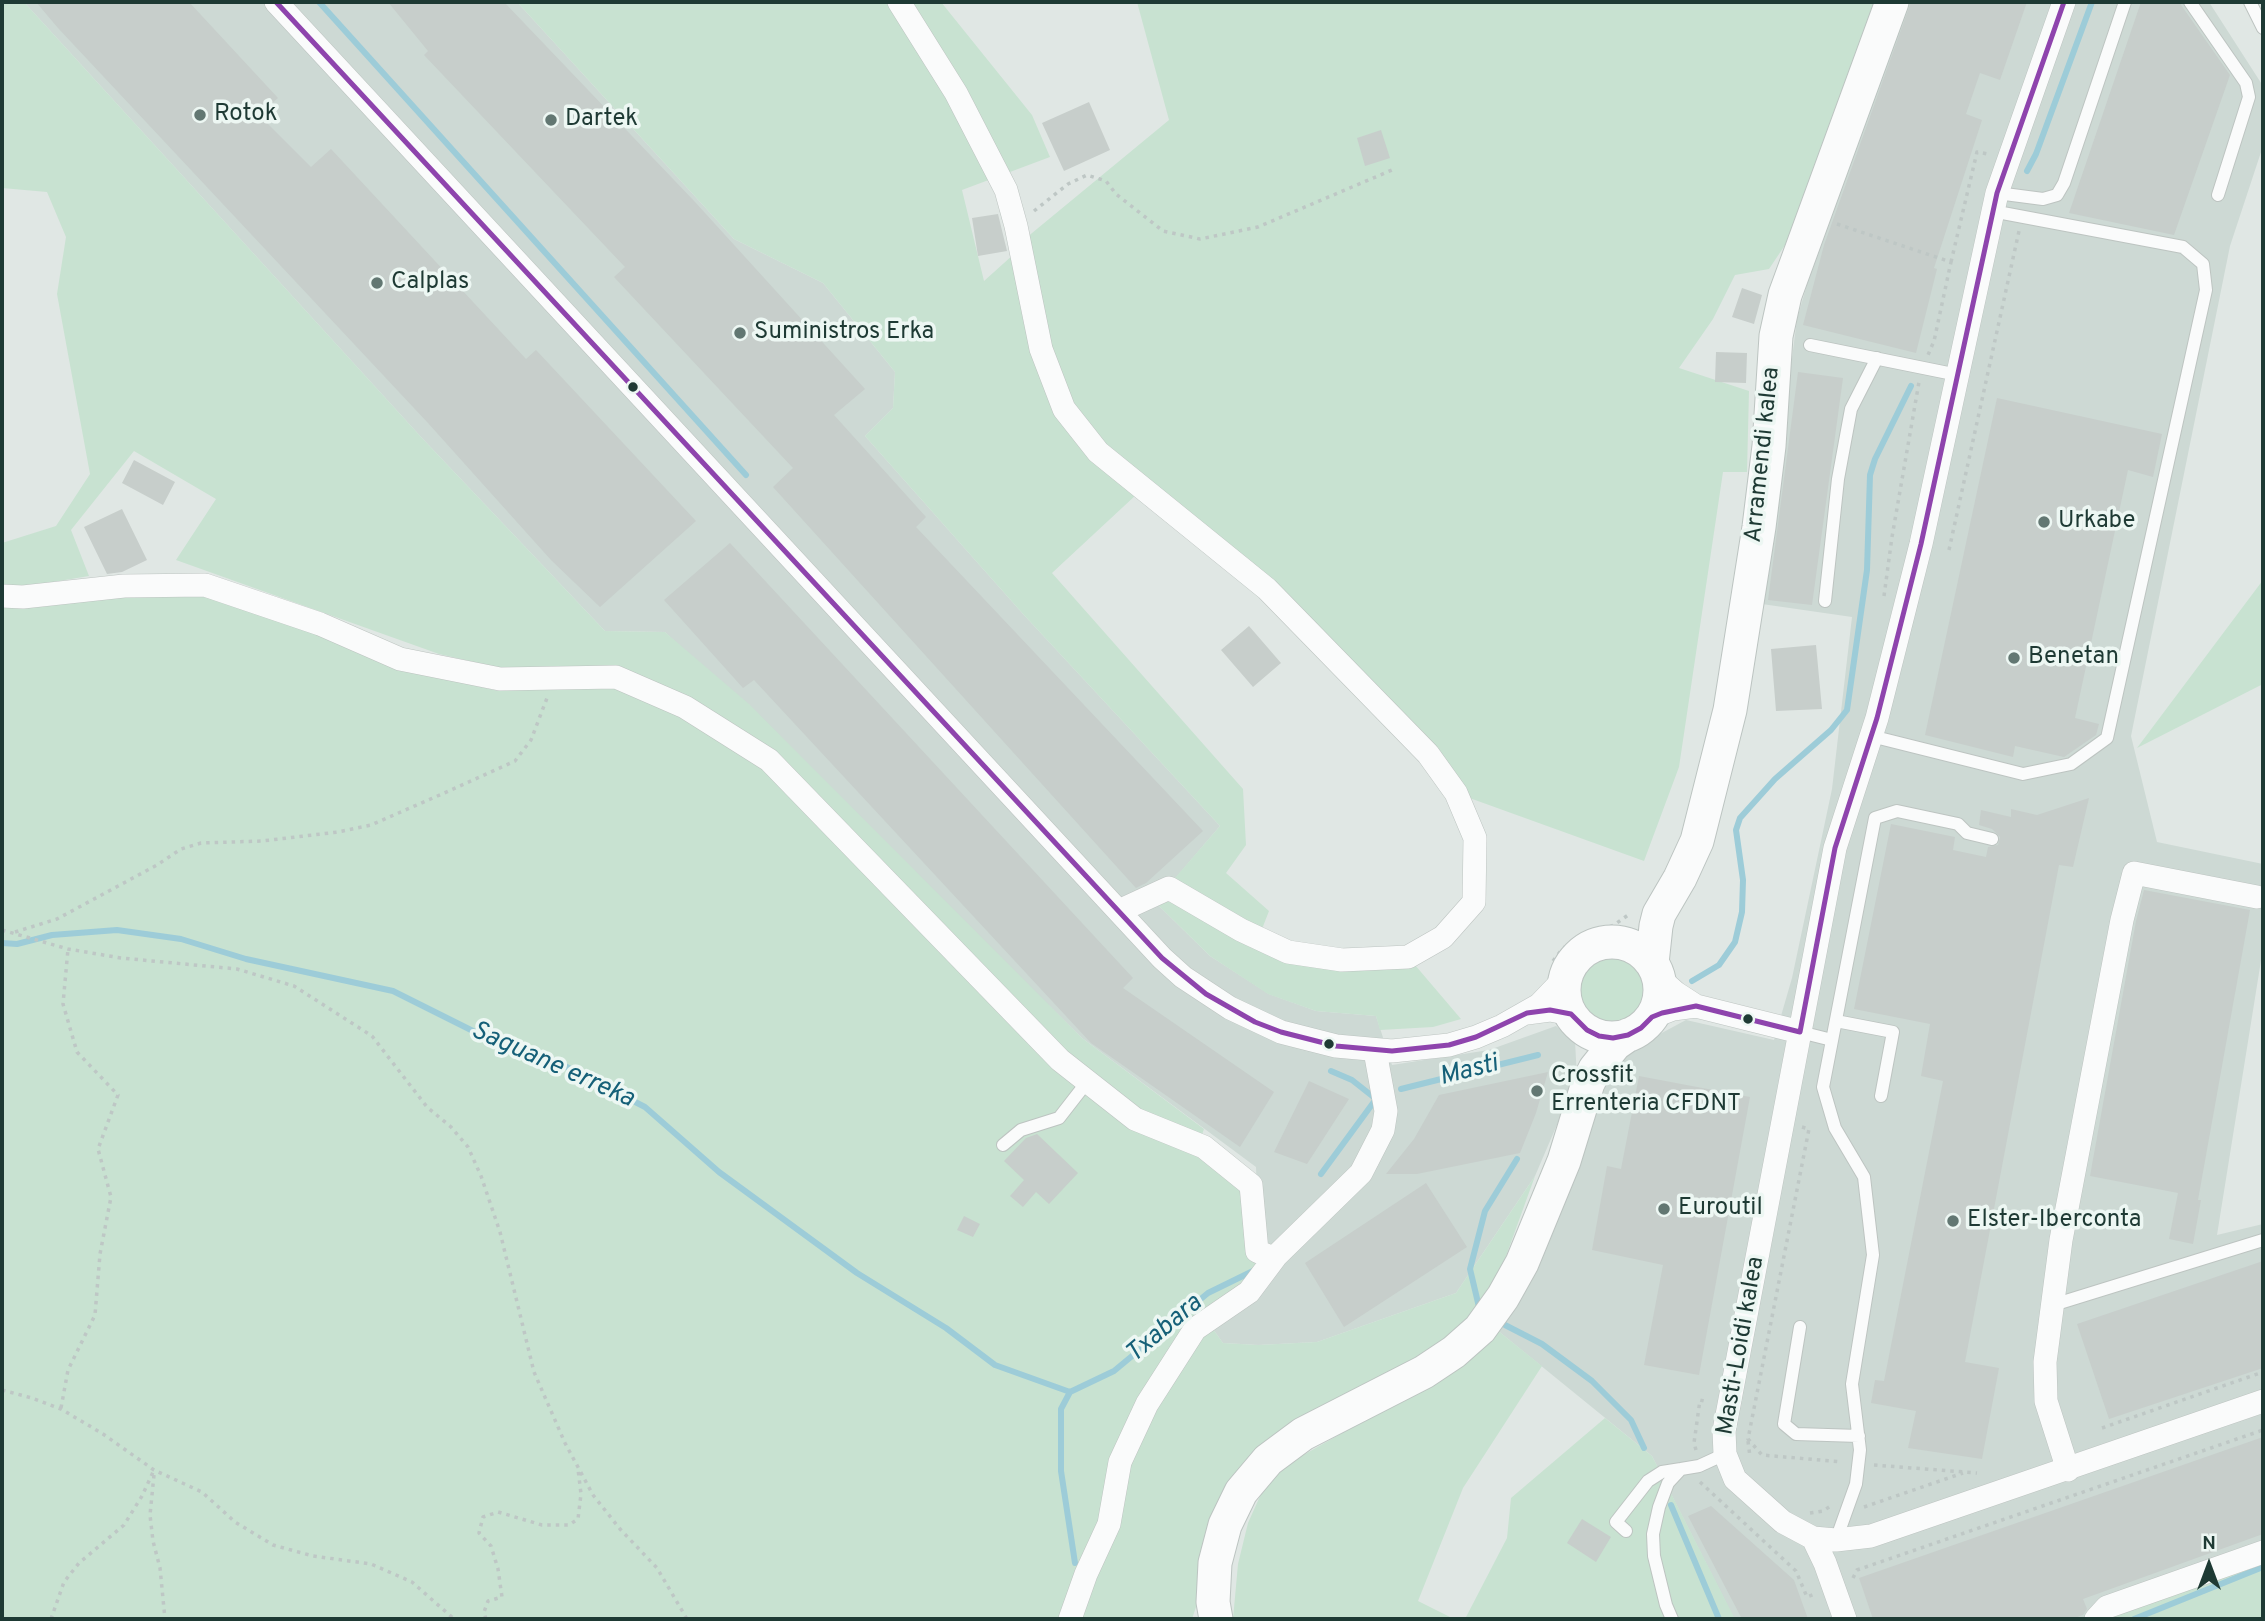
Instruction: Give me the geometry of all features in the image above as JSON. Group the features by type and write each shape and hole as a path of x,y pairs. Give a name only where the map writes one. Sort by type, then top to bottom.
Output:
{"street":[{"path":"276,2 1183,977 1230,1008 1281,1032 1336,1046 1375,1051 1420,1050 1476,1037 1527,1013 1549,997 1558,971 1594,945 1609,942 1637,930 1650,909"},
{"path":"900,2 956,93 1006,190 1041,349 1064,409 1098,452 1267,589 1428,754 1456,793 1475,838 1474,902 1443,937 1408,957 1342,960 1288,952 1241,930 1170,888 1119,911"},
{"name":"Arramendi kalea","path":"1650,909 1680,878 1697,841 1730,710 1760,514 1769,446 1776,336 1785,295 1892,2"},
{"name":"Masti-Loidi kalea","path":"1825,1539 1783,1522 1735,1479 1725,1454 1724,1431 1835,848 1871,736 1921,544 1995,202 2064,2"},
{"path":"2,596 23,597 124,586 205,585 320,624 400,659 500,679 616,677 685,707 769,760 1060,1060 1135,1119 1204,1147 1251,1185 1256,1251 1276,1256"},
{"path":"2068,1469 2046,1401 2045,1362 2061,1240 2122,920 2134,873 2257,897"},
{"path":"1210,1613 1214,1563 1224,1525 1241,1492 1268,1460 1303,1434 1424,1372 1454,1352 1480,1328 1503,1297 1522,1262 1564,1161 1588,1083 1604,1056 1640,1026 1659,998 1650,909"},
{"path":"1609,942 1626,944 1641,951 1676,993 1696,1006 1800,1032"},
{"path":"1558,971 1579,1022 1589,1057 1588,1083"},
{"path":"1527,1013 1550,1010 1606,1037 1640,1026 1673,1009 1696,1006"},
{"path":"1069,1619 1109,1524 1120,1462 1147,1404 1195,1329 1249,1292 1276,1256 1337,1194 1361,1174 1383,1130 1386,1111 1375,1051"},
{"path":"1845,1619 1834,1588 1825,1539 1871,1536 2263,1401"},
{"path":"2096,1619 2107,1607 2263,1552"}],"lane":[{"path":"1995,202 2043,199 2056,195 2064,183 2125,2"},
{"path":"2190,2 2246,83 2249,97 2218,195"},
{"path":"2250,2 2263,28"},
{"path":"1871,736 2023,774 2071,764 2107,738 2206,290 2203,264 2183,247 1995,202"},
{"path":"1810,345 1958,375"},
{"path":"1825,601 1838,479 1851,409 1877,358"},
{"path":"1825,1539 1846,1518 1856,1483 1859,1436 1852,1384 1874,1255 1864,1177 1835,1128 1823,1087 1875,818 1897,811 1958,824 1966,833 1992,839"},
{"path":"1836,1021 1894,1032 1881,1096"},
{"path":"1800,1032 1832,1040"},
{"path":"1003,1144 1021,1130 1059,1118 1087,1082"},
{"path":"2053,1305 2263,1240"},
{"path":"1800,1326 1784,1424 1796,1434 1859,1436"},
{"path":"1626,1531 1616,1522 1648,1481 1662,1472 1699,1466 1725,1454"},
{"path":"1672,1619 1659,1584 1653,1534 1668,1483 1681,1469"}],"path":[{"path":"1016,226 1068,184 1087,175 1106,181 1116,194 1163,231 1200,239 1258,227 1392,170"},
{"path":"1825,220 1951,262 1934,341 1922,368 1884,597"},
{"path":"13,932 57,919 157,865 181,849 201,843 262,841 338,832 371,825 495,771 515,761 531,740 555,677"},
{"path":"1558,971 1563,948 1650,909"},
{"path":"2,930 68,949 121,958 237,969 294,986 372,1036 427,1108 451,1127 468,1147 500,1232 534,1372 578,1467 606,1512 657,1568 687,1619"},
{"path":"61,1409 68,1370 95,1315 100,1254 111,1197 97,1149 118,1095 77,1052 63,1004 68,949"},
{"path":"2102,1428 2263,1372"},
{"path":"2,1390 61,1409 103,1434 154,1470 202,1492 235,1522 273,1545 313,1556 371,1564 412,1582 454,1619"},
{"path":"1834,1588 1851,1581 1857,1570 2263,1430"},
{"path":"1748,1439 1751,1467"},
{"path":"486,1619 484,1612 488,1601 502,1597 491,1546 479,1533 484,1517 498,1512 542,1525 569,1525 578,1519 578,1467"},
{"path":"51,1619 64,1582 79,1563 124,1525 154,1470"},
{"path":"154,1470 150,1515 160,1568 165,1619"},
{"path":"1808,1513 1846,1518"}],"shaded area":[{"path":"24,2 517,2 734,239 823,283 895,372 893,408 865,436 1023,614 1220,826 1155,902 1210,956 1269,994 1316,1011 1376,1016 1392,1065 1489,1050 1556,1026 1575,1041 1577,1078 1535,1176 1456,1293 1317,1342 1258,1345 1223,1343 1205,1318 1260,1263 1256,1167 1082,1038 665,632 605,631 422,438"},
{"path":"1904,2 2209,2 2263,86 2263,146 2230,246 2131,736 2157,842 2263,864 2263,948 2217,1235 2263,1224 2263,1563 2118,1612 2113,1619 1734,1619 1652,1456 1497,1330 1615,1058 1686,1020 1774,1040 1792,978 1832,789 1852,617 1755,603 1797,319 1837,181"}],"green space":[{"path":"2,2 24,2 422,438 605,631 665,632 749,704 1082,1038 1204,1129 1196,1151 1242,1189 1260,1264 1205,1318 1223,1343 1258,1345 1317,1342 1456,1293 1535,1176 1497,1281 1474,1315 1406,1368 1280,1432 1199,1598 1192,1619 2,1619 2,601 206,592 407,669 498,691 500,668 439,654 176,560 216,499 134,451 71,530 89,576 23,587 2,587 2,543 56,526 90,474 57,294 66,237 47,192 2,188"},
{"path":"517,2 941,2 1032,115 1050,157 962,190 984,281 1014,254 1036,351 1137,494 1052,573 1243,789 1246,845 1226,873 1269,911 1262,929 1174,879 1220,826 1023,614 865,436 893,408 895,372 823,283 734,239"},
{"path":"1137,2 1879,2 1795,230 1769,269 1735,275 1713,319 1679,368 1749,391 1747,472 1723,472 1679,767 1644,861 1464,796 1104,446 1069,406 1046,346 1026,238 1169,120"},
{"path":"2263,580 2263,684 2137,748"},
{"path":"1174,898 1244,941 1415,965 1461,1019 1433,1027 1380,1030 1376,1016 1316,1011 1268,994 1210,956 1155,902"},
{"path":"1612,955 1632,961 1642,971 1648,991 1642,1011 1632,1021 1612,1027 1592,1021 1582,1011 1576,991 1582,971 1592,961"},
{"path":"1497,1330 1542,1366 1463,1488 1418,1601 1454,1619 1233,1619 1238,1564 1248,1523 1265,1485 1291,1462 1457,1368"},
{"path":"1605,1418 1652,1456 1735,1619 1465,1619 1507,1538 1511,1498"},
{"path":"2263,1563 2263,1619 2113,1619 2118,1612"}],"building":[{"path":"36,2 189,2 278,98 259,115 311,167 331,149 526,359 536,350 696,521 600,607 551,560 428,423"},
{"path":"388,2 504,2 695,202 865,389 834,415 926,517 916,527 1203,831 1146,883 1136,888 773,487 793,468 614,277 625,267 424,55 428,51"},
{"path":"1911,2 2027,2 2000,80 1980,73 1966,114 1982,120 1934,268 1937,269 1916,353 1803,325 1824,245"},
{"path":"2141,2 2179,2 2230,75 2174,235 2069,213"},
{"path":"1089,102 1110,150 1064,171 1042,123"},
{"path":"1381,130 1390,158 1365,166 1357,138"},
{"path":"998,214 1007,251 978,256 972,218"},
{"path":"1742,288 1762,295 1754,324 1732,317"},
{"path":"1716,352 1747,353 1746,383 1715,382"},
{"path":"1798,372 1843,378 1812,605 1768,600"},
{"path":"1997,398 2162,434 2153,477 2128,470 2075,718 2099,724 2096,735 2064,757 2015,746 2013,757 1925,735"},
{"path":"134,460 175,482 163,505 122,483"},
{"path":"122,509 147,560 122,572 107,574 84,527"},
{"path":"730,543 1133,978 1123,988 1274,1092 1240,1147 1091,1043 754,680 743,688 664,600"},
{"path":"1249,626 1281,663 1253,687 1221,650"},
{"path":"1816,645 1822,709 1776,711 1771,649"},
{"name":"Elster-Iberconta","path":"2089,798 2073,867 2059,865 1965,1362 1999,1368 1982,1459 1908,1448 1916,1411 1871,1403 1875,1380 1884,1381 1943,1081 1921,1076 1930,1024 1854,1009 1891,824 1955,837 1953,850 1986,857 1988,847 1998,845 2000,837 1992,829 1979,825 1981,810 2011,817 2011,809 2037,815"},
{"path":"2144,890 2250,910 2198,1200 2201,1200 2193,1244 2169,1239 2178,1193 2090,1176 2136,921"},
{"path":"1548,1072 1520,1153 1417,1174 1386,1174 1414,1139 1439,1095"},
{"name":"Euroutil","path":"1639,1076 1750,1097 1699,1375 1644,1365 1663,1265 1592,1250 1607,1166 1621,1169"},
{"path":"1309,1081 1349,1099 1307,1164 1274,1152"},
{"path":"1037,1134 1078,1173 1049,1204 1036,1192 1023,1207 1010,1196 1024,1180 1004,1161 1026,1138"},
{"path":"1426,1183 1467,1247 1344,1327 1305,1263"},
{"path":"964,1216 980,1224 973,1237 957,1230"},
{"path":"2263,1261 2263,1368 2109,1419 2077,1324"},
{"path":"2263,1437 2263,1534 2083,1599 2087,1609 2083,1615 2072,1619 1873,1619 1859,1578"},
{"path":"1711,1506 1794,1580 1808,1619 1742,1619 1688,1516"},
{"path":"1582,1519 1611,1537 1596,1562 1567,1543"}],"waterway":[{"path":"319,2 746,475"},
{"path":"2027,171 2036,154 2092,2"},
{"path":"1692,981 1719,965 1735,942 1742,912 1743,880 1736,830 1740,818 1775,779 1831,730 1847,710 1867,570 1870,475 1875,459 1911,386"},
{"name":"Saguane erreka","path":"2,943 17,944 52,935 117,930 181,939 246,959 393,991 479,1034 553,1060 645,1107 719,1172 857,1273 946,1328 995,1365 1070,1392"},
{"name":"Masti","path":"1401,1089 1538,1055"},
{"path":"1321,1174 1376,1099 1352,1080 1331,1071"},
{"path":"1479,1307 1470,1269 1485,1211 1517,1159"},
{"name":"Txabara","path":"1070,1392 1114,1371 1208,1293 1257,1269"},
{"path":"1505,1325 1542,1344 1592,1381 1631,1420 1644,1448"},
{"path":"1070,1392 1061,1409 1061,1471 1075,1563"},
{"path":"1671,1505 1719,1619"},
{"path":"2134,1619 2263,1567"}],"transit line":[{"path":"276,2 1162,958 1206,994 1255,1022 1281,1032 1336,1046 1392,1051 1449,1045 1476,1037 1527,1013 1550,1010 1571,1014 1587,1030 1599,1036 1613,1038 1628,1035 1662,1013 1696,1006 1800,1032 1835,848 1877,718 1921,544 1997,193 2064,2"}],"place":[{"name":"Rotok","path":"200,115"},
{"name":"Dartek","path":"551,120"},
{"name":"Calplas","path":"377,283"},
{"name":"Suministros Erka","path":"740,333"},
{"name":"Urkabe","path":"2044,522"},
{"name":"Benetan","path":"2014,658"},
{"name":"Crossfit Errenteria CFDNT","path":"1537,1091"},
{"name":"Euroutil","path":"1664,1209"},
{"name":"Elster-Iberconta","path":"1953,1221"}]}
